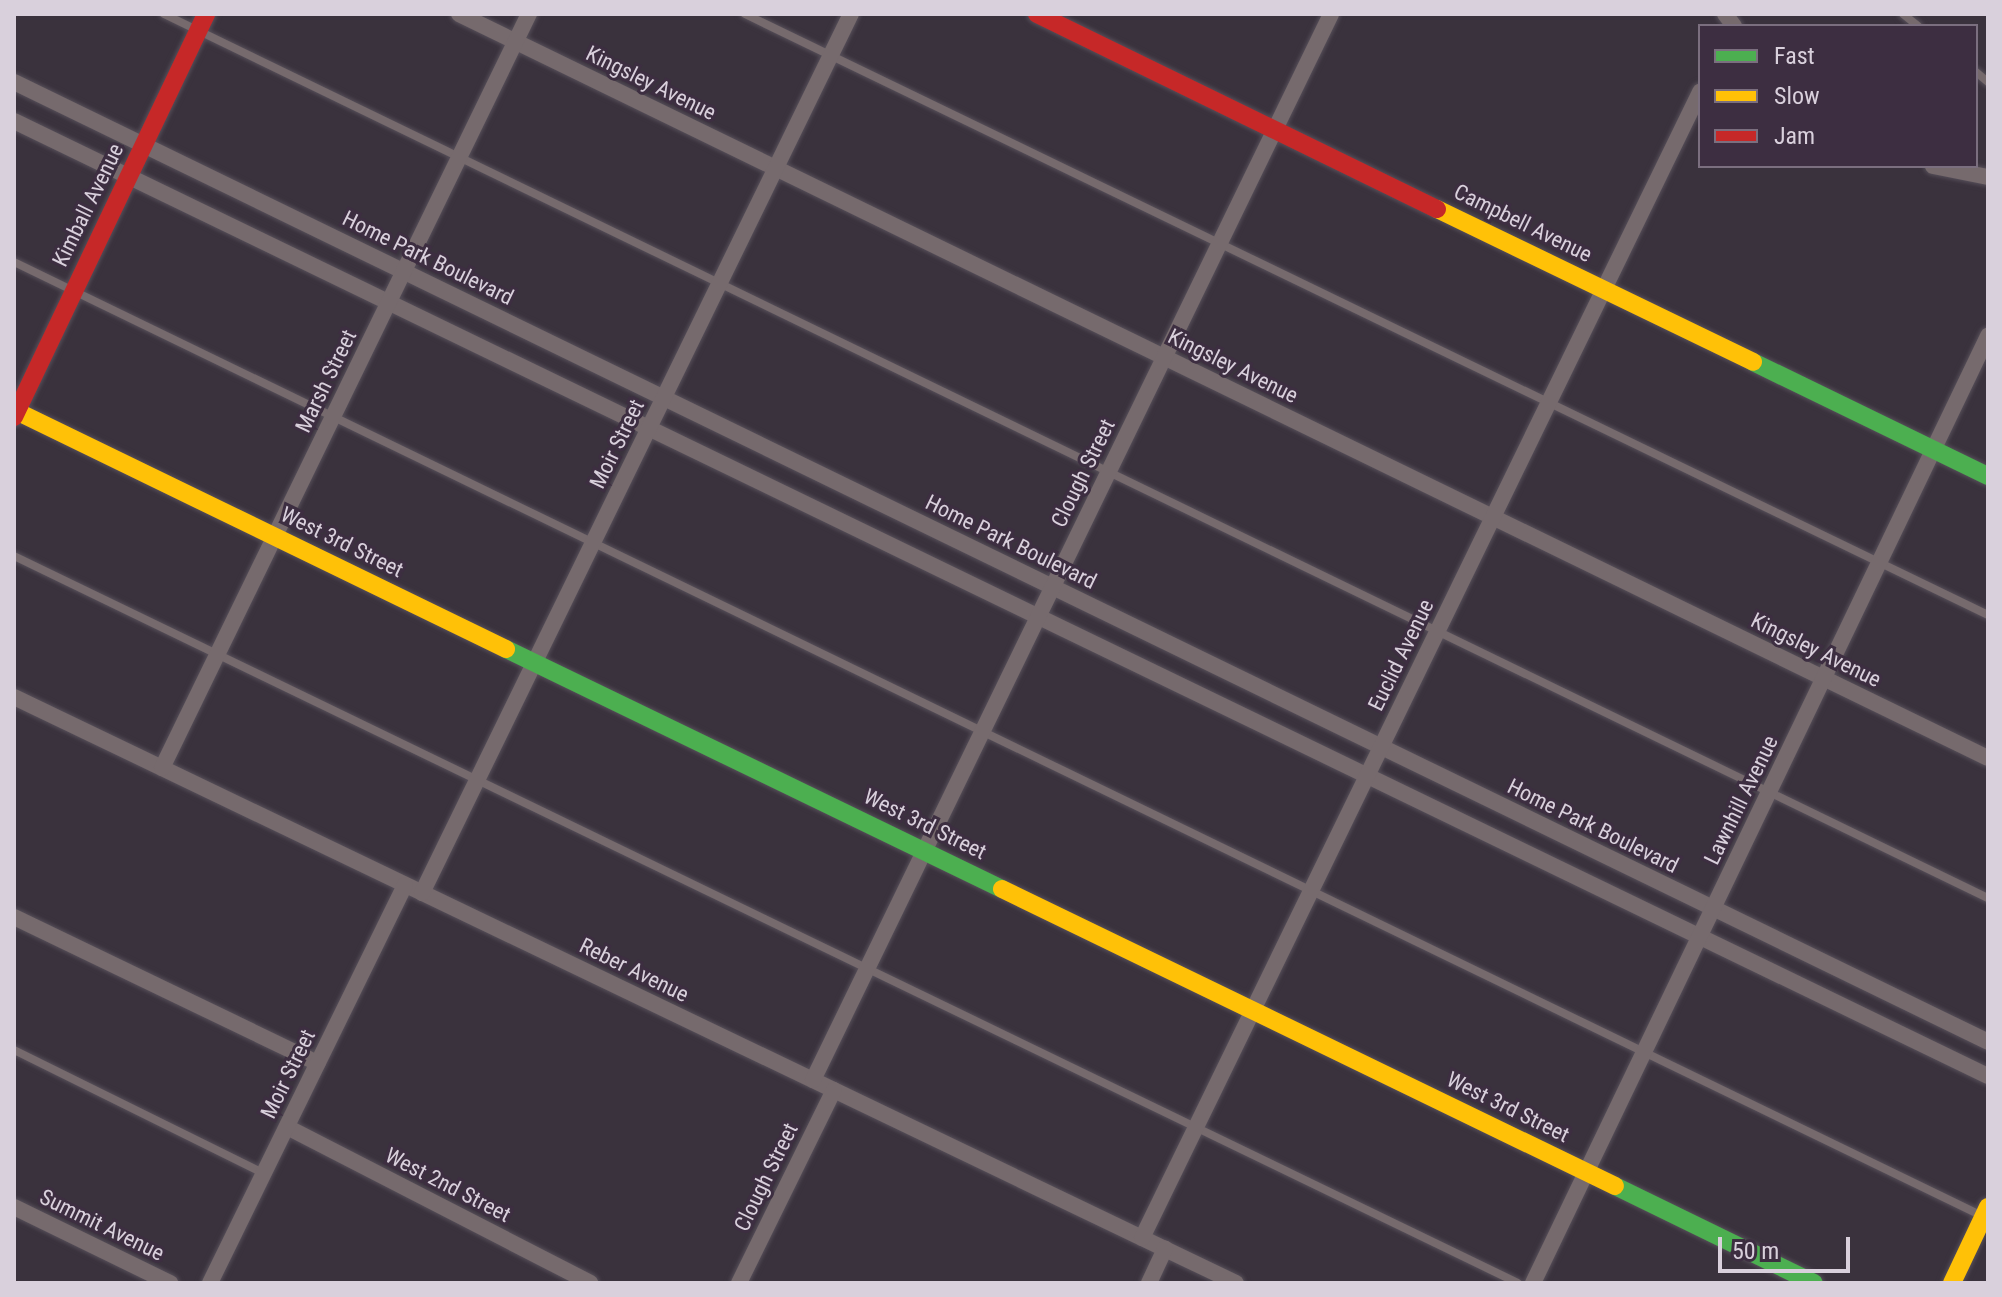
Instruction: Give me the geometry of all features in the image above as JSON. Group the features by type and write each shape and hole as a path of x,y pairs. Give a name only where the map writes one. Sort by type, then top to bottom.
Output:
{"street":[{"name":"Kingsley Avenue","path":"459,14 1988,758"},
{"name":"Marsh Street","path":"162,768 529,14"},
{"name":"Moir Street","path":"422,893 851,14"},
{"name":"Campbell Avenue","path":"1037,14 1988,476"},
{"name":"Clough Street","path":"813,1080 1331,14"},
{"name":"Kimball Avenue","path":"15,413 202,22"},
{"name":"Home Park Boulevard","path":"14,82 1988,1042"},
{"name":"Euclid Avenue","path":"1142,1238 1698,96"},
{"path":"14,121 1988,1076"},
{"path":"1943,168 1988,177"},
{"name":"Lawnhill Avenue","path":"1533,1283 1988,336"},
{"name":"West 3rd Street","path":"15,413 1814,1283"},
{"name":"Reber Avenue","path":"14,697 1236,1283"},
{"name":"Moir Street","path":"210,1283 405,885"},
{"path":"14,917 318,1063"},
{"name":"Clough Street","path":"739,1283 834,1090"},
{"name":"West 2nd Street","path":"287,1127 590,1283"},
{"name":"Summit Avenue","path":"14,1207 170,1283"},
{"path":"1952,1283 1986,1214"},
{"path":"1149,1283 1165,1249"}],"lane":[{"path":"164,14 202,22 460,157 1988,898"},
{"path":"745,14 1220,241 1988,615"},
{"path":"14,262 1986,1214"},
{"path":"14,556 869,964 1518,1283"},
{"path":"14,1050 264,1173"}],"traffic: fast":[{"path":"1753,362 1988,476"},
{"path":"506,649 1002,889"},
{"path":"1615,1186 1814,1283"}],"traffic: slow":[{"path":"1437,209 1753,362"},
{"path":"14,410 506,649"},
{"path":"1002,889 1615,1186"},
{"path":"1952,1283 1988,1207"}],"traffic: jam":[{"path":"14,417 206,14"},
{"path":"1037,14 1437,209"}]}
